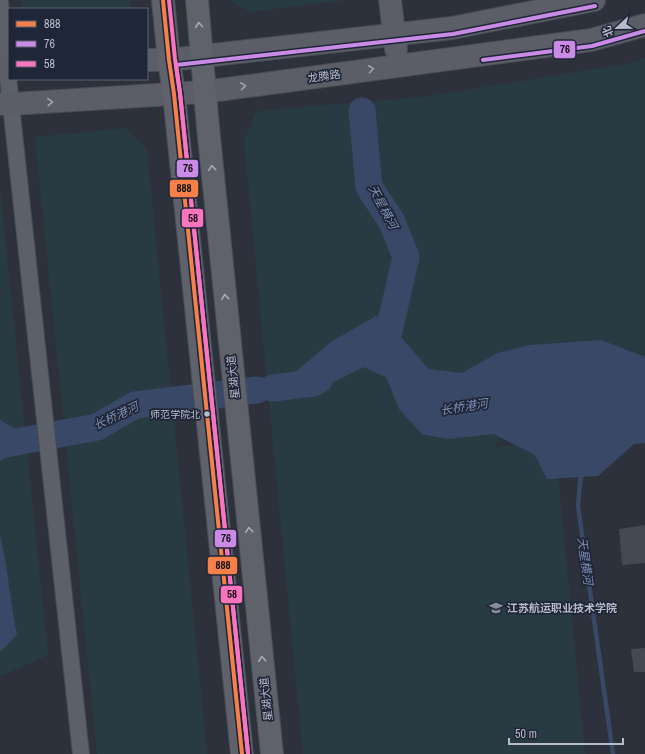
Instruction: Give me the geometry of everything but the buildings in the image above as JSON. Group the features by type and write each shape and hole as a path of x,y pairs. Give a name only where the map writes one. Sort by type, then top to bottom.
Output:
{"main road":[{"path":"163,0 200,339 242,754"},
{"name":"星湖大道","path":"197,0 204,92 272,754"},
{"path":"390,0 398,66"},
{"path":"148,60 169,60 452,28 594,0"},
{"name":"龙腾路","path":"6,104 204,92 592,40 645,25"}],"street":[{"path":"0,3 6,104 41,379 81,754"}],"shaded area":[{"path":"22,0 131,0 128,8 23,8"},
{"path":"232,0 347,0 250,12 234,3"},
{"path":"645,58 645,403 535,394 494,447 555,442 585,754 303,754 244,141 256,112 423,97 632,63"},
{"path":"126,128 147,150 207,754 97,754 35,137"},
{"path":"0,187 48,655 0,676"}],"water":[{"path":"376,316 398,334 429,369 462,373 498,353 530,345 601,340 645,357 645,443 634,444 598,476 547,479 535,455 494,434 447,439 422,434 399,409 386,377 363,367 316,391 278,395 288,378 331,342"},
{"path":"0,420 22,433 24,450 11,454 0,461"},
{"path":"0,535 17,634 6,647 0,651"}],"waterway":[{"name":"天星横河","path":"362,111 369,187 392,222 406,257 385,348"},
{"name":"长桥港河","path":"273,388 314,383 319,380"},
{"name":"长桥港河","path":"0,445 97,427 135,405 257,390"},
{"name":"天星横河","path":"581,472 578,506 613,754"}],"transit line":[{"name":"888","path":"163,0 242,754"},
{"name":"58","path":"169,0 180,93 248,753"},
{"name":"76","path":"248,753 176,65 453,34 595,6"},
{"name":"76","path":"483,60 592,46 645,31"}],"place":[{"name":"师范学院北","path":"207,414"},
{"name":"江苏航运职业技术学院","path":"496,608"}]}
